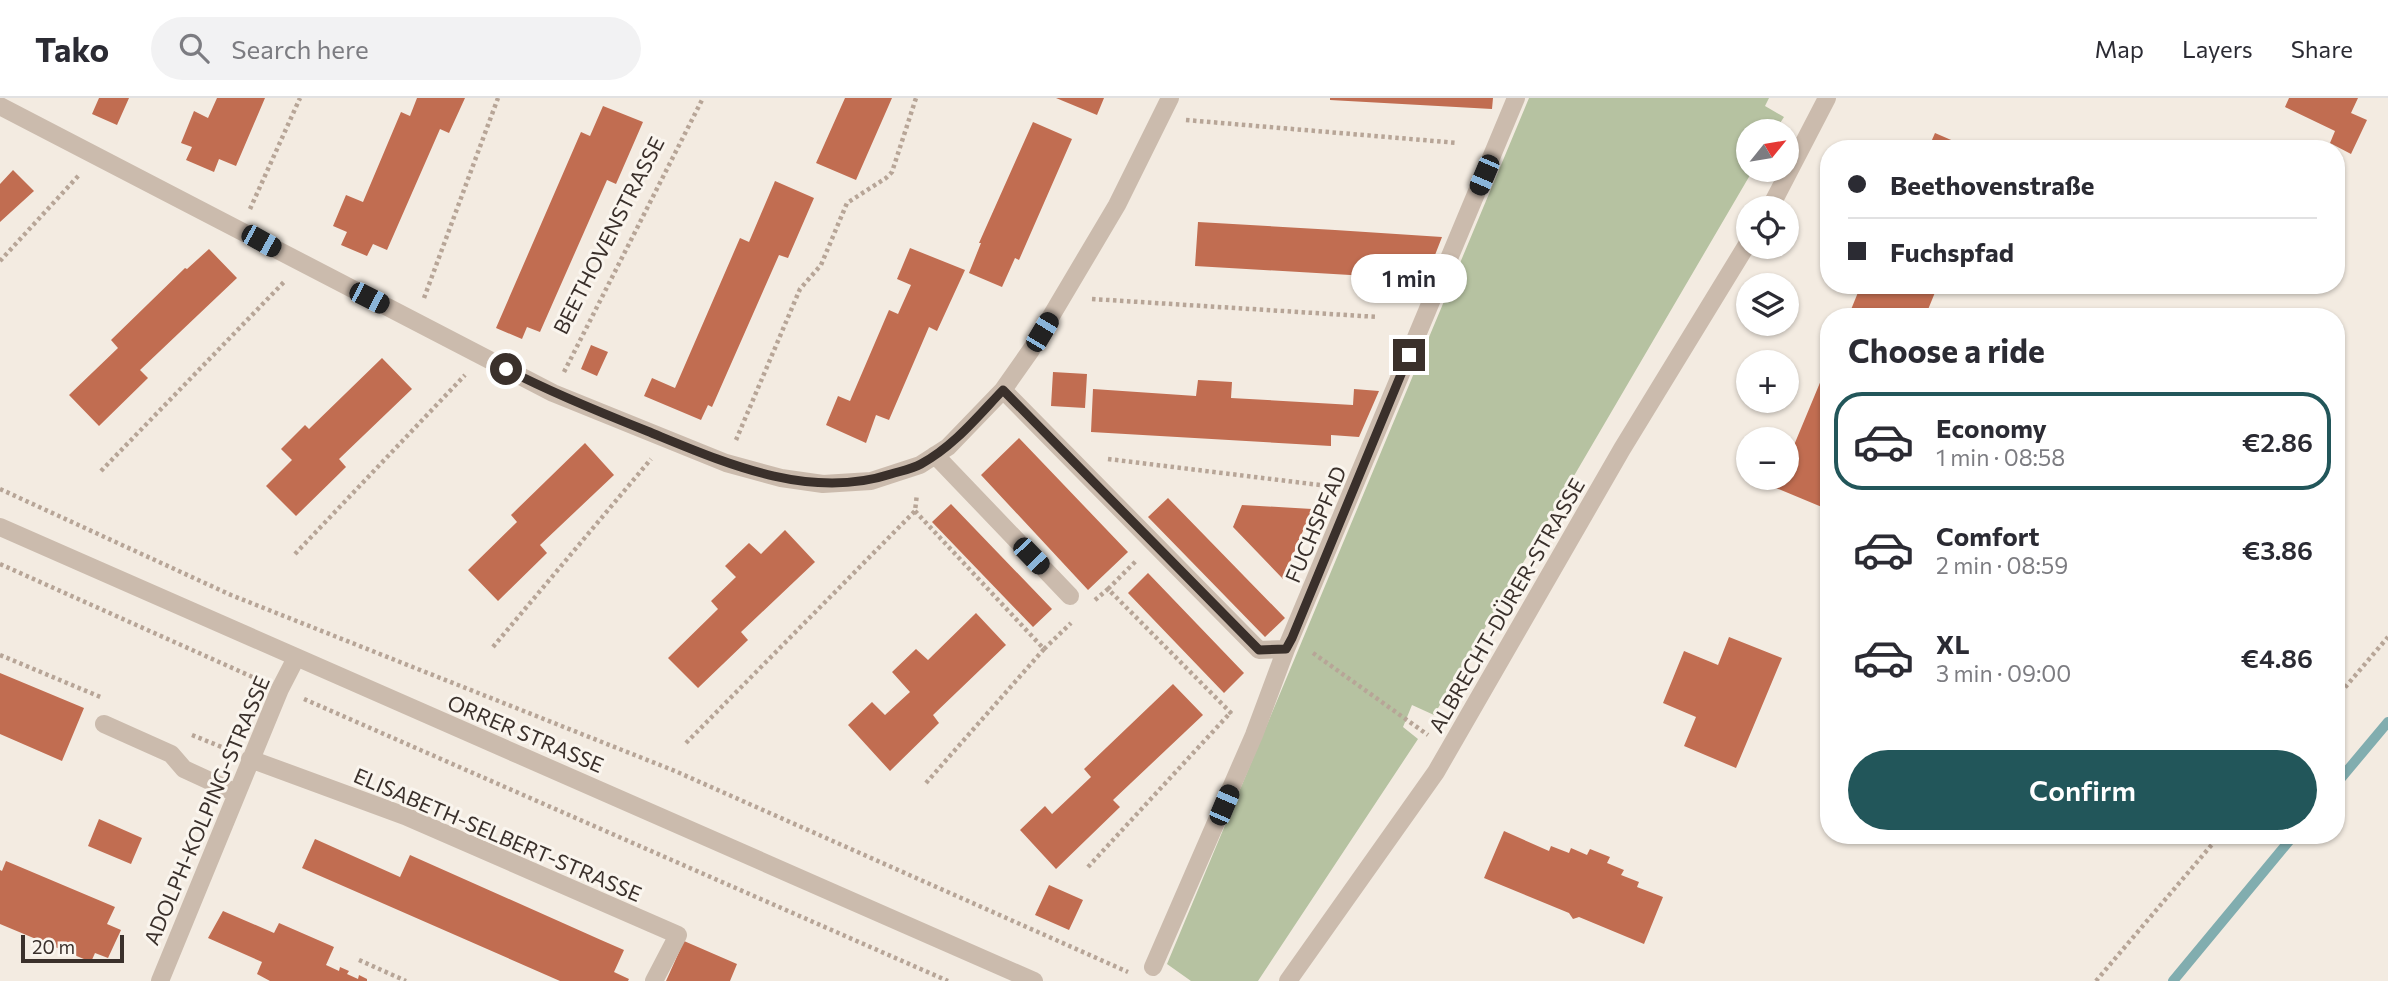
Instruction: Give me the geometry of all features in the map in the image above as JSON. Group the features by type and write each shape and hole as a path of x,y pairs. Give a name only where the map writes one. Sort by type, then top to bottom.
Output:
{"street":[{"path":"0,106 553,393 726,463 781,478 823,484 871,481 927,460 948,447 1003,390 1031,350 1117,205 1170,98"},
{"name":"FUCHSPFAD","path":"1153,967 1254,735 1289,644 1516,98"},
{"path":"1776,196 1827,98"},
{"name":"ALBRECHT-DÜRER-STRASSE","path":"1288,981 1436,772 1622,449 1738,259"},
{"path":"1003,390 1259,650 1289,644"},
{"path":"927,460 1070,596"},
{"name":"ORRER STRASSE","path":"0,527 1034,981"},
{"name":"ADOLPH-KOLPING-STRASSE","path":"160,981 250,759 296,658"},
{"path":"104,724 170,754 184,769 236,793"},
{"name":"ELISABETH-SELBERT-STRASSE","path":"250,759 405,816 678,935 654,981"}],"path":[{"path":"241,230 300,98"},
{"path":"415,321 498,98"},
{"name":"BEETHOVENSTRASSE","path":"553,393 703,98"},
{"path":"726,463 800,289 821,265 847,203 892,172 916,98"},
{"path":"1160,118 1458,143"},
{"path":"0,261 98,156"},
{"path":"101,471 301,263"},
{"path":"1063,297 1378,317"},
{"path":"295,554 483,357"},
{"path":"493,647 667,440"},
{"path":"1069,455 1335,486"},
{"path":"686,743 915,511 927,460"},
{"path":"0,489 231,595 675,771 1134,975"},
{"path":"1108,589 1154,542"},
{"path":"0,564 947,981"},
{"path":"2345,687 2388,637"},
{"path":"1289,644 1448,750"},
{"path":"926,783 1044,649"},
{"path":"1088,867 1231,712"},
{"path":"2096,981 2212,844"},
{"path":"359,960 406,981"}],"green space":[{"path":"1529,98 1769,98 1765,106 1784,117 1736,119 1736,182 1746,182 1434,715 1412,705 1403,727 1418,739 1258,981 1191,981 1167,964"}],"building":[{"path":"99,98 129,98 117,125 92,114"},
{"path":"217,98 265,98 236,166 219,159 214,172 186,160 192,147 181,143 194,111 208,118"},
{"path":"417,98 465,98 449,133 440,129 387,250 373,244 367,256 341,245 347,232 333,226 346,195 363,202 401,112 410,116"},
{"path":"845,98 892,98 856,180 816,163"},
{"path":"1056,98 1104,98 1097,115"},
{"path":"1330,98 1493,98 1492,109"},
{"path":"2289,98 2358,98 2351,113 2367,120 2351,154 2345,151 2345,140 2331,140 2335,131 2285,107"},
{"path":"603,106 643,122 616,184 607,180 540,332 527,327 522,339 496,328 581,132 590,136"},
{"path":"1033,122 1072,139 1019,260 1015,258 1002,287 969,273 979,243"},
{"path":"1935,133 1951,140 1932,140"},
{"path":"13,170 34,191 0,222 0,184"},
{"path":"775,181 814,198 788,258 779,255 712,407 708,405 701,420 644,396 652,378 675,388 740,238 749,242"},
{"path":"1198,222 1442,237 1428,273 1401,271 1401,278 1195,266"},
{"path":"910,248 965,270 937,331 929,327 889,420 876,415 866,443 826,425 838,396 850,401 889,310 898,314 911,285 897,279"},
{"path":"209,249 237,278 140,370 148,378 99,426 69,395 118,348 111,340 185,268"},
{"path":"1857,294 1934,294 1929,308 1852,308"},
{"path":"591,345 608,352 597,376 581,369"},
{"path":"382,358 412,389 339,459 346,467 296,516 266,486 292,460 281,449 305,425 309,429"},
{"path":"1053,372 1087,374 1085,408 1051,406"},
{"path":"1198,380 1232,382 1231,398 1353,405 1354,389 1379,391 1359,437 1331,435 1331,446 1091,432 1093,389 1196,396"},
{"path":"1820,383 1820,506 1781,490 1799,490 1799,433"},
{"path":"1019,438 1128,552 1088,590 981,475"},
{"path":"585,443 614,475 540,545 547,553 498,601 468,570 517,522 511,515"},
{"path":"1168,498 1285,618 1265,637 1148,517"},
{"path":"951,504 1052,609 1033,627 932,522"},
{"path":"1242,505 1312,509 1283,579 1233,527"},
{"path":"785,530 815,562 741,632 748,640 698,688 668,658 718,609 711,601 736,577 725,566 749,543 761,554"},
{"path":"1148,573 1244,673 1224,693 1128,593"},
{"path":"976,613 1006,645 933,715 939,723 890,771 848,725 872,702 885,715 910,692 892,672 916,649 928,660"},
{"path":"1729,637 1782,658 1736,768 1684,746 1696,717 1663,703 1684,651 1718,665"},
{"path":"0,673 84,708 62,761 0,734"},
{"path":"1173,684 1203,715 1113,800 1120,807 1056,869 1020,830 1045,806 1052,814 1091,777 1084,769"},
{"path":"99,819 142,838 131,864 88,846"},
{"path":"1504,831 1549,851 1551,846 1569,853 1571,848 1587,855 1590,849 1610,857 1607,863 1624,870 1621,875 1639,882 1637,887 1663,897 1644,944 1579,917 1573,919 1569,913 1484,878"},
{"path":"315,839 400,877 410,855 624,950 614,972 629,979 560,981 302,868"},
{"path":"6,861 115,907 107,924 121,930 108,958 95,953 91,962 0,924 0,870 2,871"},
{"path":"1049,885 1083,900 1069,930 1035,915"},
{"path":"223,911 274,933 279,923 334,947 326,965 339,971 340,967 349,971 347,974 358,979 359,975 367,981 270,981 257,974 262,962 208,938"},
{"path":"684,941 737,964 730,981 666,981"}],"waterway":[{"path":"2345,773 2388,722"},
{"path":"2173,981 2287,844"}],"route":[{"path":"506,369 553,393 726,463 781,478 823,484 871,481 919,465 948,447 1003,390 1259,650 1286,649 1292,638 1409,355"}]}
